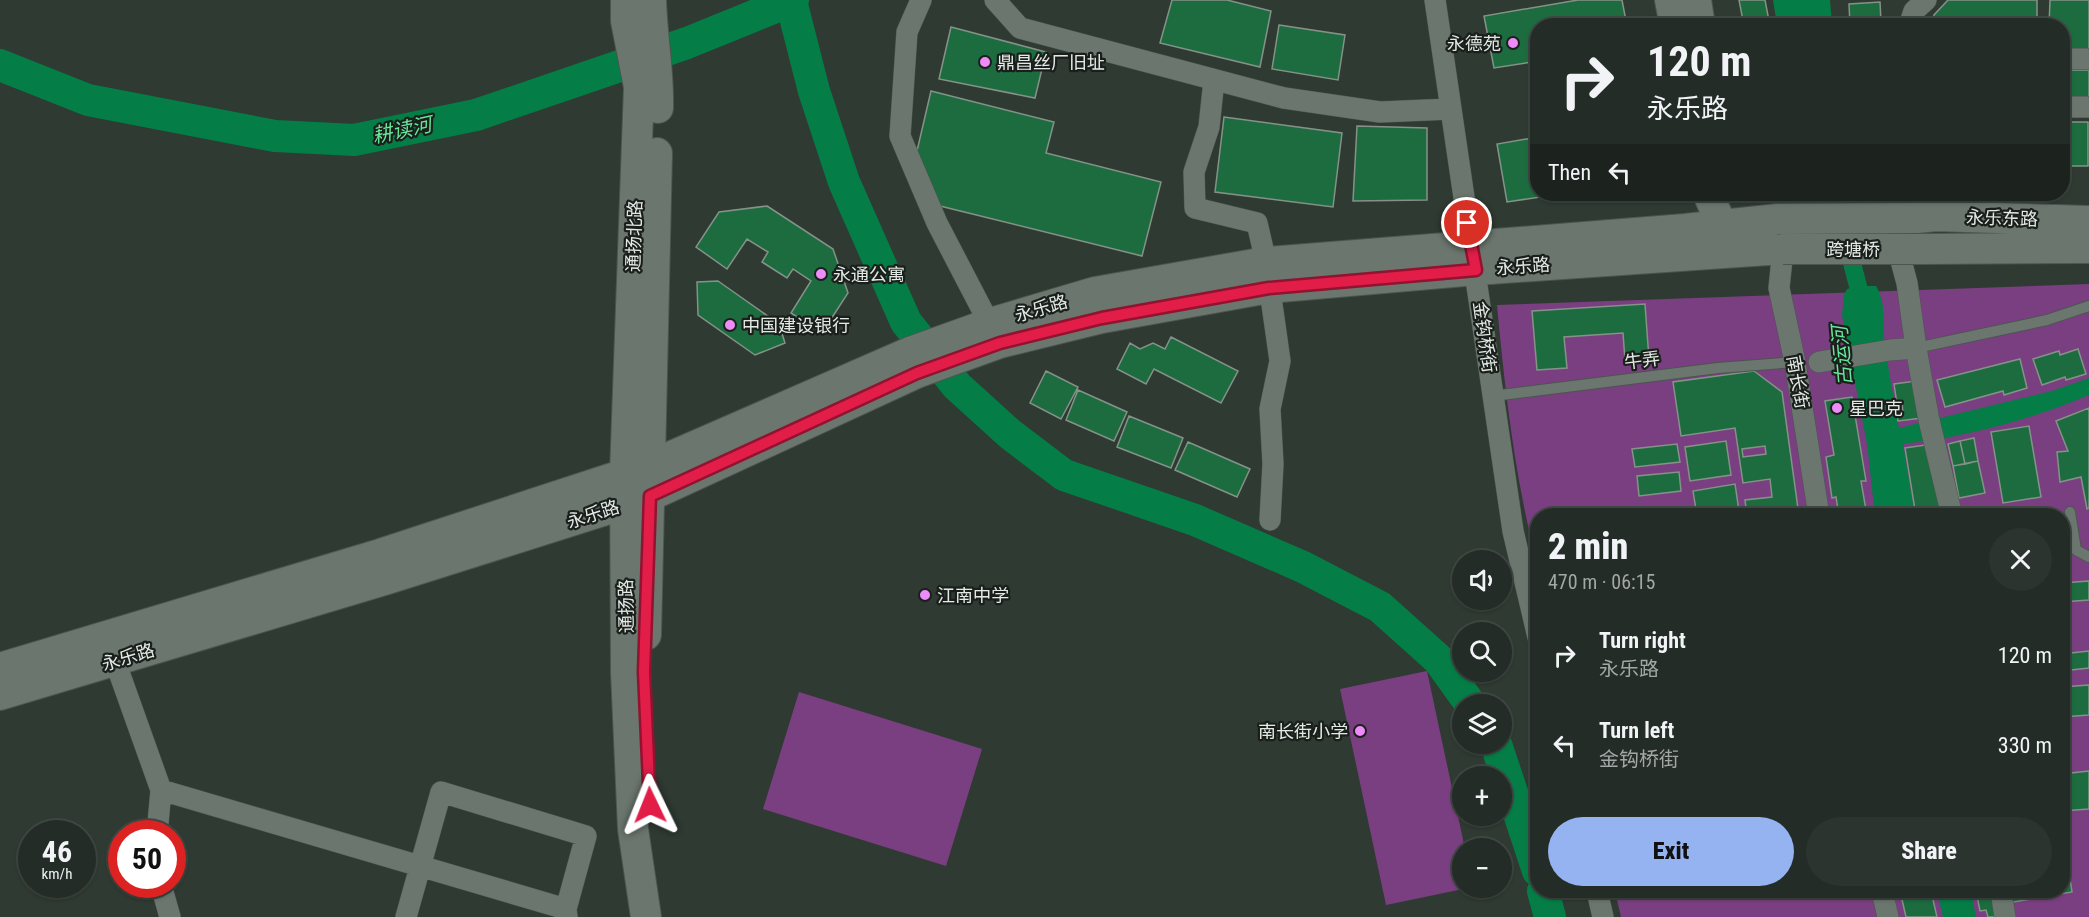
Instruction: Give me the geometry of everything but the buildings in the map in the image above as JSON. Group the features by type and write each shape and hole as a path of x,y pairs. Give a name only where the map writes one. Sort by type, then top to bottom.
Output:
{"main road":[{"path":"1670,0 1673,18"},
{"path":"1696,0 1699,18"},
{"name":"通扬北路","path":"637,469 649,88 639,10"},
{"path":"1712,201 1729,234"},
{"path":"1729,234 1731,201"},
{"name":"跨塘桥","path":"1778,219 1929,209"},
{"name":"永乐东路","path":"1929,209 2089,221"},
{"name":"永乐路","path":"0,695 388,579 638,500 923,359 977,335 1095,292 1729,234 1778,219"},
{"name":"永乐路","path":"1729,234 1783,249"},
{"name":"永乐东路","path":"1923,249 2089,248"},
{"name":"跨塘桥","path":"1783,249 1923,249"},
{"name":"永乐路","path":"0,668 380,554 637,469 923,359"},
{"name":"通扬路","path":"637,469 651,827 664,917"},
{"name":"通扬路","path":"638,500 627,672 633,829 646,917"}],"street":[{"path":"921,0 907,32 900,136 937,223 977,335"},
{"path":"995,0 1020,28 1284,98 1380,112 1451,109"},
{"name":"金钩桥街","path":"1435,0 1513,531 1530,603"},
{"path":"1912,18 1914,11 1926,0"},
{"path":"2070,59 2089,59"},
{"path":"1214,80 1209,127 1194,172 1195,208 1257,223 1268,275 1280,361 1270,409 1273,464 1270,520"},
{"path":"2070,107 2089,107"},
{"path":"1885,201 1907,283 1929,418 1950,508"},
{"name":"南长街","path":"1783,249 1779,288 1795,362 1818,508"},
{"path":"1819,362 1890,350 1917,348"},
{"path":"115,661 161,790 158,820"},
{"path":"161,790 420,866 567,913 586,836 441,792 420,866 406,917"},
{"path":"165,898 170,917"},
{"path":"1599,898 1603,917"},
{"path":"1884,898 1888,917"},
{"path":"2002,898 2005,917"}],"lane":[{"path":"1917,348 2047,320 2089,306"},
{"name":"牛弄","path":"1493,396 1718,368 1795,362"},
{"path":"2070,512 2076,550 2089,557"}],"shaded area":[{"path":"1773,0 1830,0 1831,18 1776,18"},
{"path":"2089,284 2089,917 1621,917 1617,898 2070,898 2070,508 1530,508 1530,535 1512,435 1497,305"},
{"path":"1858,286 1876,286 1882,300 1885,345 1899,428 2052,391 2089,378 2089,395 1998,426 1951,437 1903,444 1914,508 1874,508 1867,444 1842,315 1844,295 1847,289"},
{"path":"1427,671 1452,788 1452,826 1460,826 1463,838 1452,838 1452,891 1386,905 1340,689"},
{"path":"799,692 982,749 946,866 763,809"},
{"path":"1939,898 1972,898 1976,917 1943,917"}],"waterway":[{"name":"耕读河","path":"0,65 88,100 275,136 354,140 476,115 687,43 793,0"},
{"path":"791,1 814,91 844,182 906,322 957,386 1010,434 1064,475 1195,520 1303,567 1380,607 1438,659 1463,694"},
{"name":"古运河","path":"1836,201 1858,286 1860,309"},
{"path":"1499,754 1530,847"},
{"path":"1545,898 1550,917"}],"place":[{"name":"永德苑","path":"1513,43"},
{"name":"鼎昌丝厂旧址","path":"985,62"},
{"name":"永通公寓","path":"821,274"},
{"name":"中国建设银行","path":"730,325"},
{"name":"星巴克","path":"1837,408"},
{"name":"江南中学","path":"925,595"},
{"name":"南长街小学","path":"1360,731"}],"route":[{"path":"650,805 644,672 650,496 917,373 1000,343 1102,318 1269,288 1476,270 1467,223"}]}
